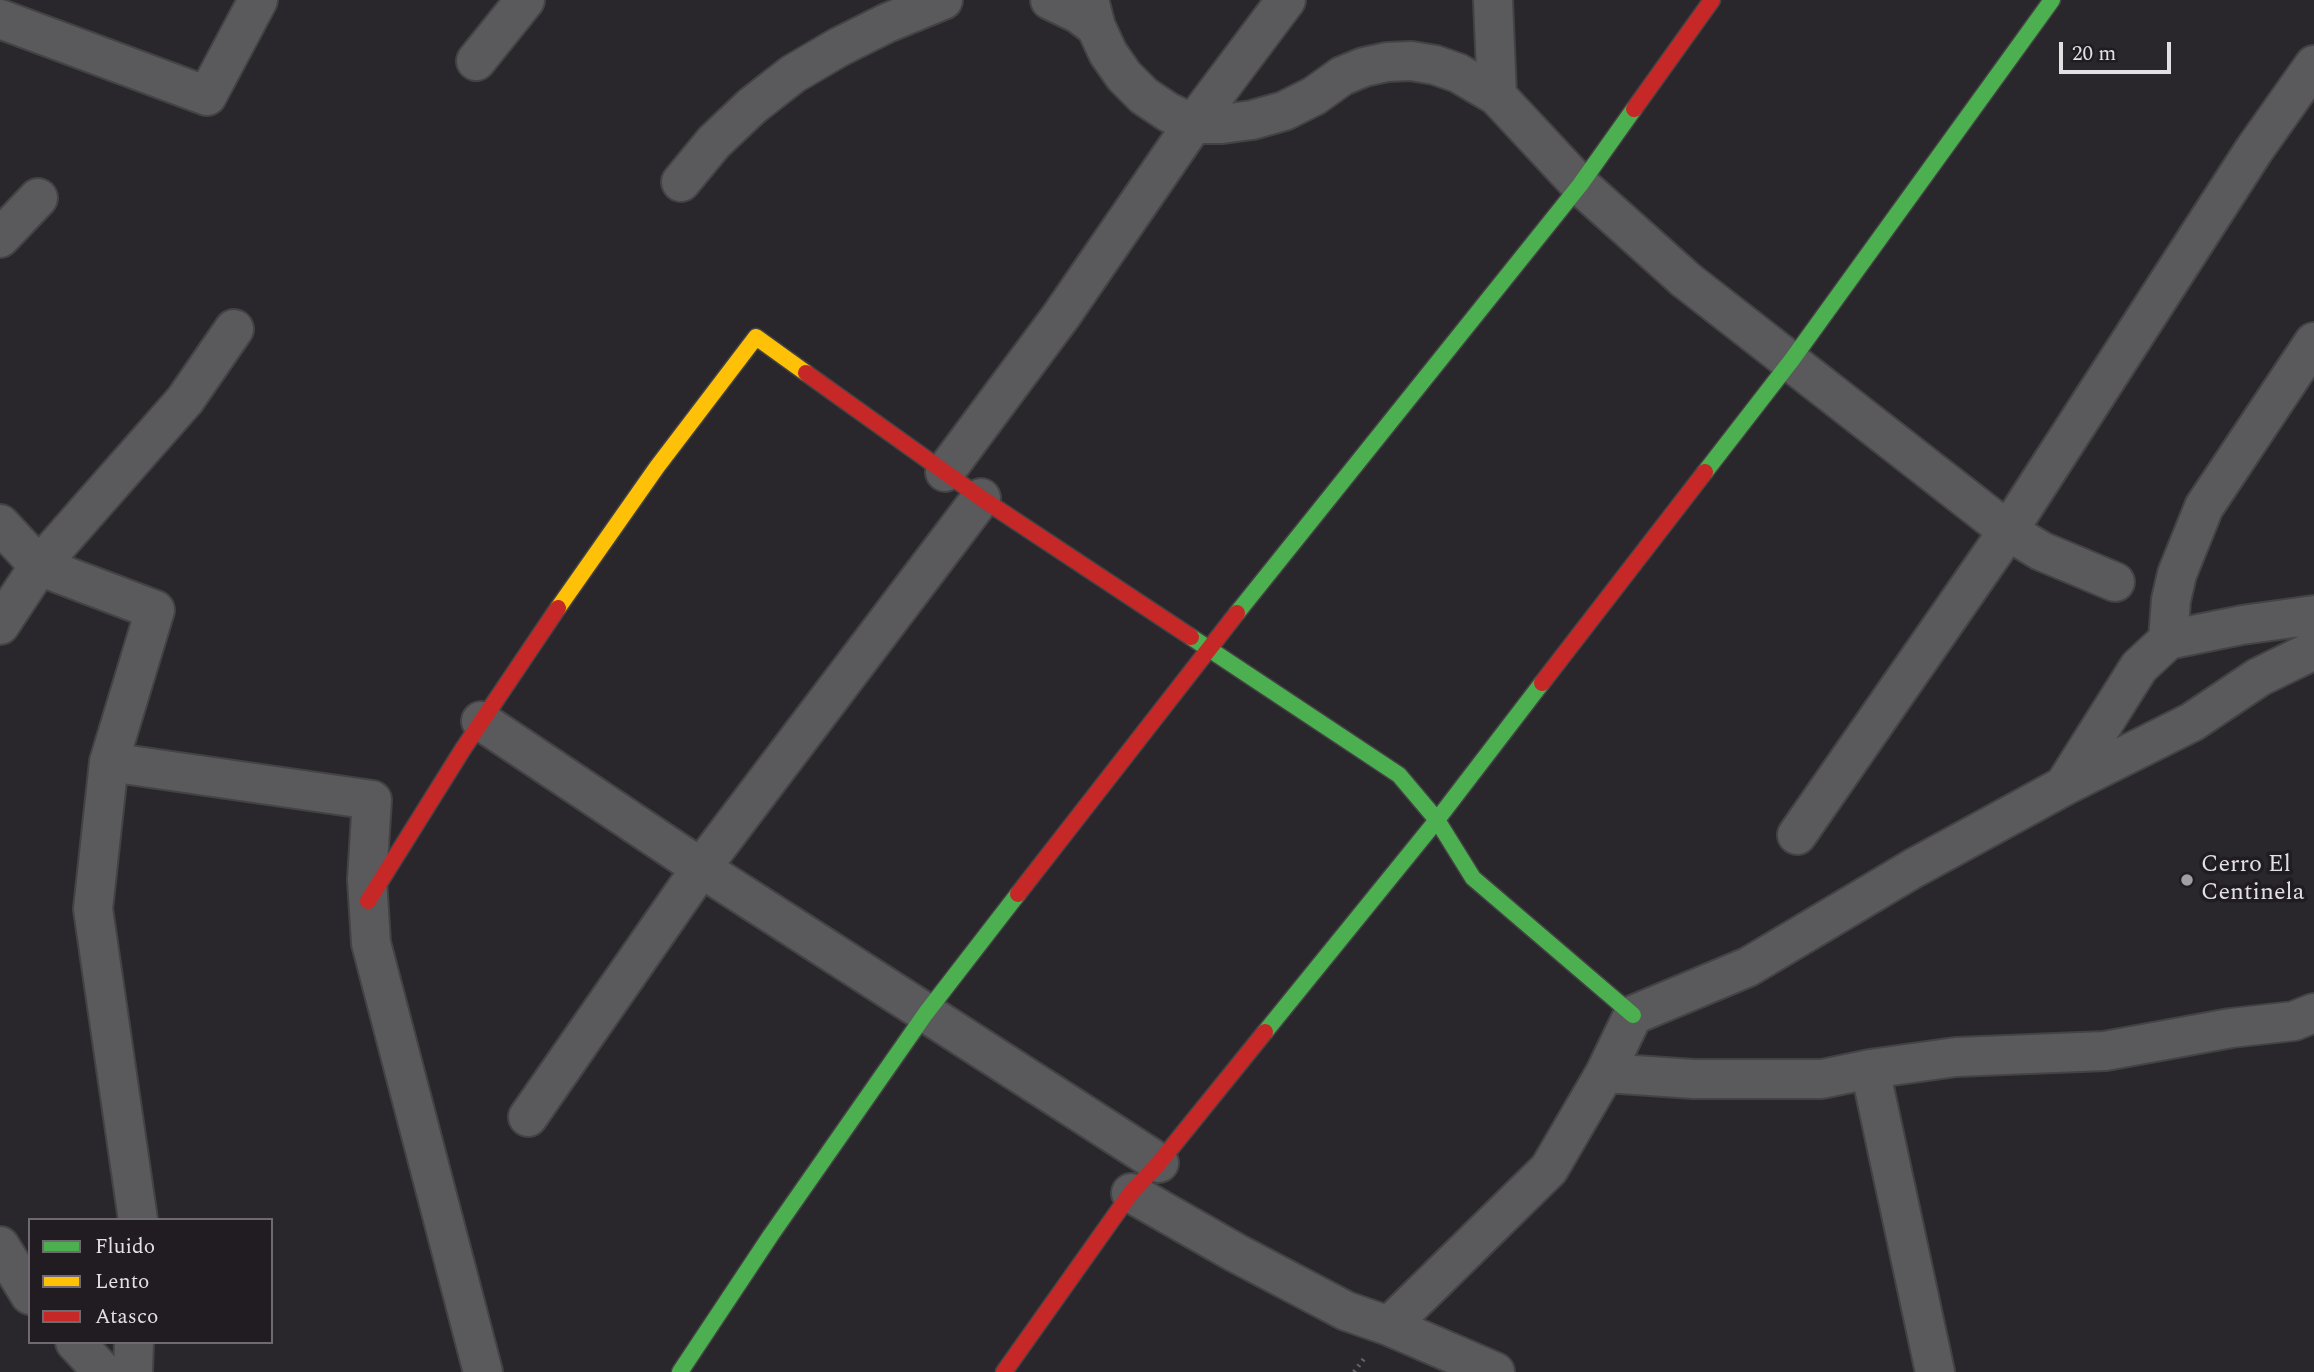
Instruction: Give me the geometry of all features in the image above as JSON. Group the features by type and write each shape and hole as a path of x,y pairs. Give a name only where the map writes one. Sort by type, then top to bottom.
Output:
{"street":[{"path":"0,19 207,96 258,0"},
{"path":"476,61 525,0"},
{"path":"681,182 714,142 752,106 793,74 887,23 943,0"},
{"path":"1050,0 1079,14 1093,14 1108,53 1124,76 1144,96 1193,124 1252,120 1284,111 1314,96 1342,76 1387,62 1411,61 1458,73 1497,96 1580,186 1686,280 2008,531 2041,551 2115,582"},
{"path":"945,472 1061,316 1193,124 1286,0"},
{"path":"1493,0 1497,96"},
{"path":"680,1372 771,1235 926,1013 1208,649 1580,186 1712,0"},
{"path":"1004,1372 1131,1193 1159,1163 1437,820 1791,361 2052,0"},
{"path":"1797,835 2008,531 2254,150 2314,65"},
{"path":"0,238 38,198"},
{"path":"0,625 39,566 185,400 234,329"},
{"path":"368,901 481,721 563,600 657,467 756,337 981,498 1399,775 1437,820 1473,878 1633,1015"},
{"path":"2168,640 2171,600 2177,574 2204,507 2314,342"},
{"path":"528,1117 701,868 981,498"},
{"path":"0,524 39,566 155,610 108,762 93,909 138,1218"},
{"path":"2064,786 2139,667 2168,640 2242,625 2314,615"},
{"path":"1389,1326 1549,1169 1605,1073 1633,1015 1748,967 1914,868 2064,786 2192,722 2259,677 2314,650"},
{"path":"481,721 701,868 1159,1163"},
{"path":"108,762 372,800 367,879 371,943 483,1372"},
{"path":"1605,1073 1694,1079 1822,1079 1956,1057 2105,1051 2231,1028 2294,1021 2314,1013"},
{"path":"1870,1069 1935,1372"},
{"path":"1131,1193 1236,1253 1334,1304 1495,1372"},
{"path":"0,1246 28,1293"},
{"path":"77,1344 103,1372"},
{"path":"133,1372 134,1344"}],"traffic: fast":[{"path":"1705,472 1791,361 2052,0"},
{"path":"1237,613 1580,185 1634,109"},
{"path":"1191,637 1399,775 1437,820 1473,878 1633,1015"},
{"path":"1265,1032 1437,820 1542,683"},
{"path":"680,1372 771,1235 926,1013 1018,894"}],"traffic: slow":[{"path":"558,608 657,467 756,337 806,373"}],"traffic: jam":[{"path":"1634,109 1712,0"},
{"path":"806,373 981,498 1191,637"},
{"path":"1542,683 1705,472"},
{"path":"368,901 463,749 558,608"},
{"path":"1018,894 1237,613"},
{"path":"1004,1372 1131,1193 1159,1163 1265,1032"}],"place":[{"name":"Cerro El Centinela","path":"2187,880"}]}
